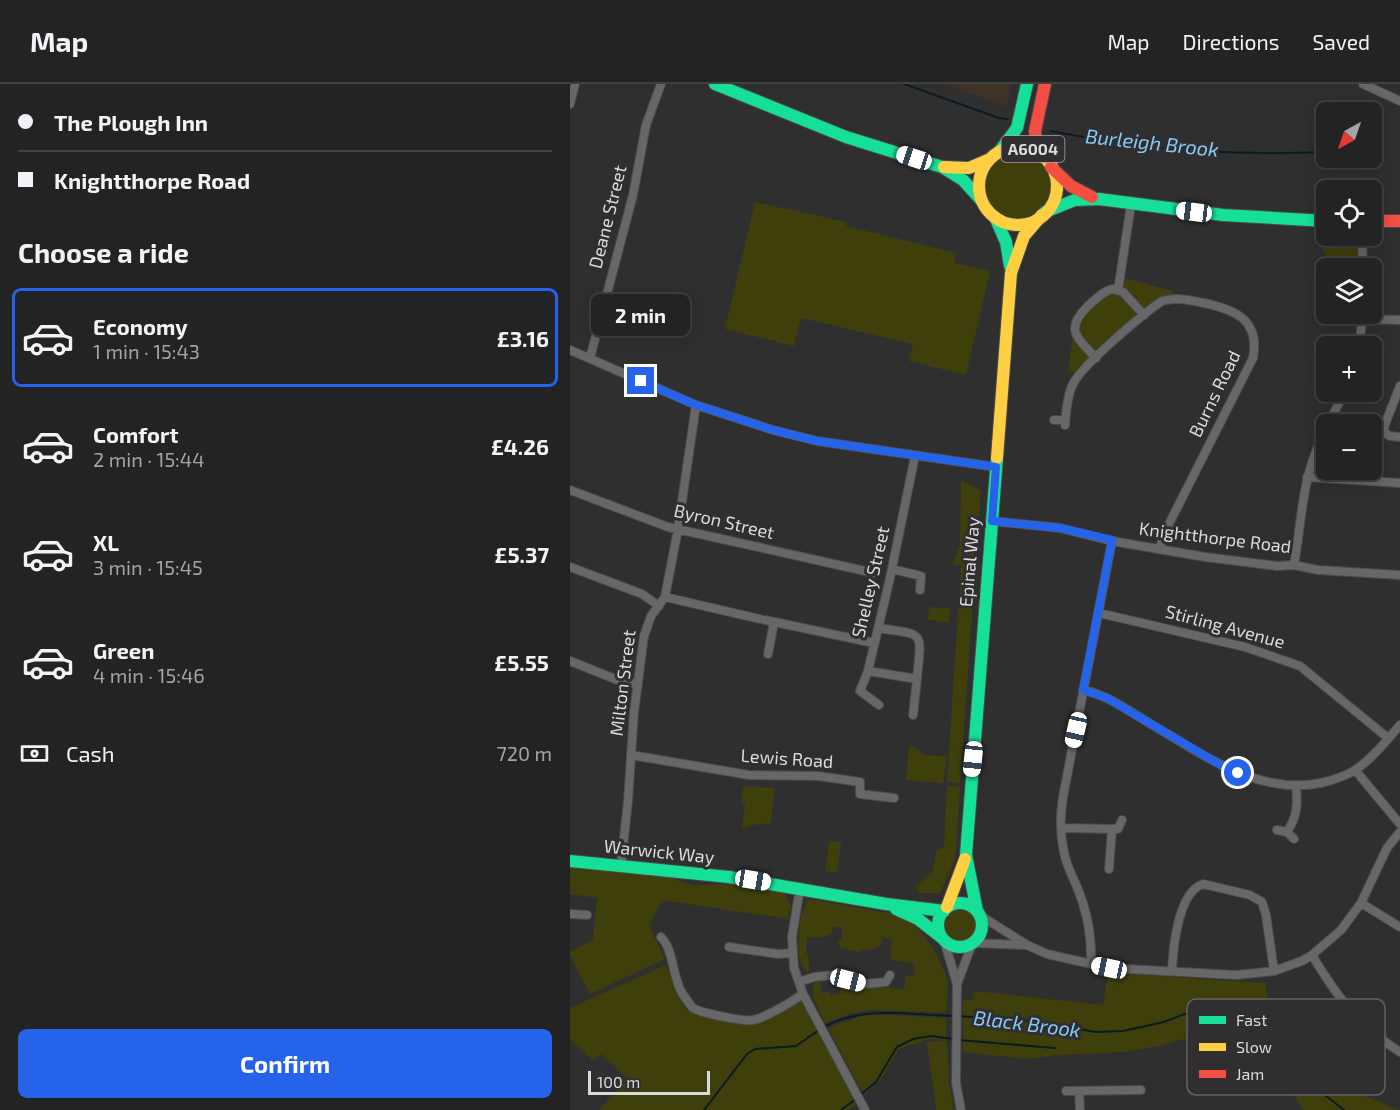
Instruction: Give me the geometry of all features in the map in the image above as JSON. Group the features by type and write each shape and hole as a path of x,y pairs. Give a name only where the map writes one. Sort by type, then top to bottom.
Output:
{"street":[{"path":"570,104 575,84"},
{"name":"Deane Street","path":"590,358 633,195 646,125 662,84"},
{"name":"A6004","path":"715,84 846,136 942,167 963,180 995,217"},
{"name":"A6004","path":"982,201 978,189 980,177 984,167 1017,128 1028,84"},
{"name":"A6004","path":"1044,214 1052,204 1056,190 1056,178 1036,140 1035,131 1045,84"},
{"path":"1363,84 1400,101"},
{"name":"A6004","path":"942,167 969,168 1011,147 1034,150 1050,165"},
{"path":"1050,165 1071,186 1099,200"},
{"path":"995,217 1007,223 1022,224 1075,200 1099,200 1223,215 1316,221"},
{"path":"1118,290 1131,205"},
{"name":"Epinal Way","path":"1011,273 1024,236 1044,214"},
{"name":"Epinal Way","path":"979,914 971,887 966,855 1011,273 1006,242 995,217"},
{"path":"1382,221 1400,221"},
{"path":"1096,358 1078,339 1075,321 1101,294 1112,289 1118,290 1128,297 1144,315"},
{"name":"Burns Road","path":"1054,420 1065,422 1072,384 1096,358 1162,302 1176,298 1217,306 1231,310 1245,319 1255,340 1253,357 1170,521 1160,549"},
{"path":"1382,318 1400,320"},
{"path":"570,350 696,405 773,430 806,438 996,467"},
{"path":"1400,386 1384,427 1385,433 1400,437"},
{"name":"Milton Street","path":"621,865 630,755 647,626 665,597 678,529 696,405"},
{"path":"1294,565 1307,477 1316,450"},
{"name":"Shelley Street","path":"879,705 860,691 868,671 892,569 915,456"},
{"path":"1307,477 1400,483"},
{"name":"Byron Street","path":"570,490 678,529 874,573"},
{"name":"Knightthorpe Road","path":"992,521 1060,528 1160,549 1277,566 1294,565 1318,570 1400,575"},
{"path":"1091,964 1090,926 1066,862 1061,828 1063,797 1112,540"},
{"path":"570,567 642,594 659,606"},
{"path":"892,569 921,576 920,590"},
{"path":"665,597 874,643"},
{"name":"Stirling Avenue","path":"1099,613 1245,647 1300,666 1388,738"},
{"path":"766,620 768,654"},
{"path":"878,628 914,633 918,637 920,644 913,715"},
{"path":"570,661 620,681 638,684"},
{"path":"868,671 917,679"},
{"path":"1083,690 1107,698 1224,767 1263,781 1296,786 1332,780 1355,770 1400,725"},
{"name":"Lewis Road","path":"630,755 749,775 818,776 860,782 860,794 894,798"},
{"path":"1355,770 1400,824"},
{"path":"1294,839 1282,831 1294,821 1297,809 1296,786"},
{"path":"1061,828 1119,827 1109,869"},
{"path":"961,1110 956,1083 957,984 938,925 945,909 960,903 972,906 979,914 1027,945 1047,954 1091,964 1116,968 1236,975 1274,971 1312,955 1341,930 1361,903 1387,848 1400,832"},
{"name":"Epinal Way","path":"945,909 966,855"},
{"name":"Warwick Way","path":"570,861 706,874 886,904 945,909"},
{"path":"1172,971 1173,947 1182,913 1190,893 1198,885 1203,884 1250,895 1262,902 1274,971"},
{"path":"800,888 792,953 794,968 803,994 865,1110"},
{"path":"1361,903 1400,927"},
{"name":"Warwick Way","path":"886,904 918,919 943,939"},
{"path":"570,914 587,915"},
{"path":"957,984 973,943 978,939 982,928 979,914"},
{"path":"661,937 668,944 682,992 694,1008 719,1016 753,1020 788,1004 803,994"},
{"path":"943,939 957,947 973,943 1027,945"},
{"path":"729,947 778,954 792,953"},
{"path":"1312,955 1340,999"},
{"path":"799,982 832,975 864,984 886,982 890,975"},
{"path":"1385,1042 1400,1052"},
{"path":"1066,1092 1141,1090"},
{"path":"1079,1091 1080,1110"}],"shaded area":[{"path":"944,84 1011,84 1006,107"},
{"path":"1018,152 1031,154 1046,167 1051,185 1049,198 1036,213 1018,218 1005,216 990,203 985,185 987,172 1000,157"},
{"path":"755,202 847,222 846,226 956,253 954,263 990,271 966,375 909,361 913,344 801,318 794,346 725,329"},
{"path":"1322,246 1357,246 1357,258 1328,258"},
{"path":"1120,277 1172,291 1176,298 1162,301 1080,374 1068,371 1075,321 1101,294 1118,290"},
{"path":"961,480 981,491 960,783 947,782 961,565 953,565 960,544"},
{"path":"929,607 950,609 949,623 928,620"},
{"path":"909,747 916,748 925,755 947,756 943,783 906,780"},
{"path":"743,786 775,788 771,823 742,829 745,804 741,803"},
{"path":"947,786 960,787 955,860 940,893 920,893 915,887 932,872 937,850 944,848"},
{"path":"829,841 841,842 837,873 825,871"},
{"path":"570,868 669,877 691,885 729,884 784,893 791,904 788,919 662,900 649,925 665,959 590,994 570,952 593,940 597,898 570,894"},
{"path":"809,899 888,913 907,920 915,926 932,946 944,970 948,984 946,1013 871,1010 852,1013 825,1023 813,997 813,985 818,979 827,979 820,984 822,993 828,992 830,996 841,993 838,984 833,985 832,981 837,980 856,986 904,989 906,975 914,976 915,964 892,960 890,954 892,940 883,937 881,946 870,950 861,949 860,952 841,948 837,942 842,939 842,928 834,926 831,934 819,938 807,937 806,954 808,954 810,973 804,969 798,950 799,926"},
{"path":"960,908 972,913 977,925 972,937 960,942 948,937 943,925 948,913"},
{"path":"666,965 687,1012 694,1008 752,1020 803,994 860,1101 847,1110 599,1110 628,1079 601,1054 593,1061 570,1039 570,1008"},
{"path":"1108,973 1265,983 1268,999 1187,999 1187,1038 1125,1052 1057,1055 1028,1059 963,1052 963,1000 973,1000 974,991 1103,1005"},
{"path":"864,1015 946,1018 946,1040 929,1039 899,1049 881,1079 864,1095 828,1028"},
{"path":"947,1041 949,1083 954,1110 936,1110 927,1042"},
{"path":"1293,1095 1362,1095 1399,1110 1304,1110"}],"waterway":[{"name":"Burleigh Brook","path":"904,84 999,118 1008,119"},
{"name":"Burleigh Brook","path":"1050,131 1137,146 1184,150 1255,153 1316,152"},
{"name":"Black Brook","path":"959,1016 1044,1022 1095,1032 1123,1031 1164,1022 1187,1013"},
{"name":"Black Brook","path":"824,1027 840,1020 871,1014 954,1016"},
{"name":"Black Brook","path":"704,1110 747,1054 755,1049 796,1046 819,1030"},
{"name":"Black Brook","path":"860,1095 876,1082 897,1047 913,1039 931,1036 953,1039"},
{"name":"Black Brook","path":"959,1040 1055,1048"},
{"name":"Black Brook","path":"1325,1095 1344,1110"},
{"name":"Black Brook","path":"841,1110 856,1099"}],"traffic: fast":[{"path":"715,84 846,137 942,167 963,180 982,201"},
{"path":"999,152 1017,128 1027,84"},
{"path":"1045,212 1075,200 1099,199 1223,215 1316,220"},
{"path":"995,217 1006,242 1010,266"},
{"path":"977,911 966,855 997,458"},
{"path":"570,861 729,877 886,904 944,911"},
{"path":"960,903 976,909 982,925 976,941 960,947 944,941 938,925 944,909 960,903"},
{"path":"896,909 918,919 941,937"}],"traffic: slow":[{"path":"1018,147 1033,150 1045,159 1054,171 1057,186 1054,201 1045,213 1033,222 1018,225 1003,222 991,213 982,201 979,186 982,171 991,159 1003,150 1018,147"},
{"path":"944,167 969,168 990,159"},
{"path":"997,458 1011,273 1024,236 1042,215"},
{"path":"947,907 965,859"}],"traffic: jam":[{"path":"1045,84 1035,131 1036,139 1045,157"},
{"path":"1051,167 1071,186 1092,197"},
{"path":"1382,221 1400,221"}],"route":[{"path":"641,381 723,415 817,441 996,467 992,521 1060,528 1112,540 1101,608 1083,690 1107,698 1238,773"}]}
